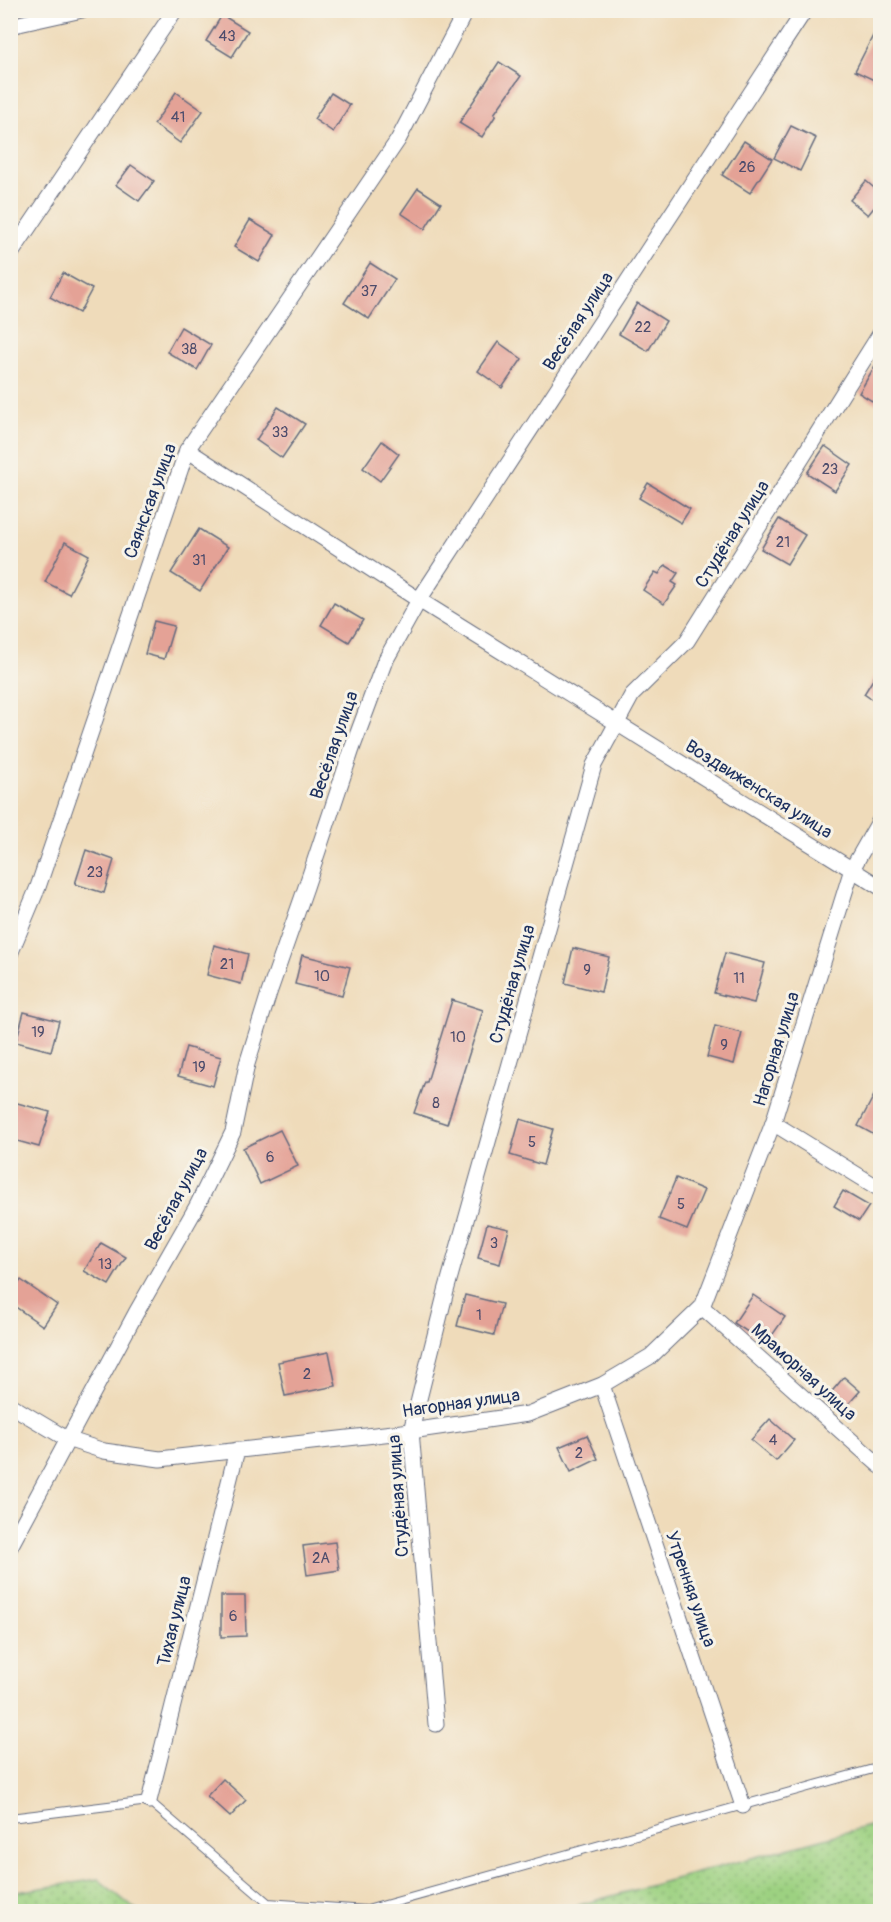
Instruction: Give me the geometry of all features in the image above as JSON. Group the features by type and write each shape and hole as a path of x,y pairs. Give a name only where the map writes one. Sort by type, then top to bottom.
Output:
{"street":[{"path":"10,26 82,10"},
{"path":"10,255 175,10"},
{"name":"Саянская улица","path":"10,954 38,888 187,450 398,140 466,10"},
{"name":"Весёлая улица","path":"10,1547 66,1439 197,1206 233,1132 247,1064 269,993 352,749 384,663 419,600 805,10"},
{"name":"Студёная улица","path":"436,1724 411,1431 446,1291 594,765 632,695 687,641 880,334"},
{"name":"Воздвиженская улица","path":"187,450 419,600 880,887"},
{"name":"Нагорная улица","path":"10,1405 66,1439 104,1451 160,1459 411,1431 528,1414 602,1384 651,1356 702,1307 773,1123 852,869 880,820"},
{"path":"773,1123 880,1189"},
{"name":"Мраморная улица","path":"702,1307 880,1466"},
{"name":"Утренняя улица","path":"602,1384 743,1806"},
{"name":"Тихая улица","path":"149,1801 237,1450"}],"lane":[{"path":"10,1818 149,1801 268,1902 367,1910 880,1767"}],"green space":[{"path":"880,1823 880,1911 557,1911"},
{"path":"98,1879 137,1911 11,1911 11,1893"}],"building":[{"path":"222,15 248,31 232,57 206,41"},
{"path":"880,22 880,72 876,81 855,71"},
{"path":"499,62 521,76 494,114 496,115 482,137 459,123"},
{"path":"176,92 203,111 180,143 154,124"},
{"path":"331,93 350,105 333,132 314,119"},
{"path":"791,126 816,138 800,171 774,158"},
{"path":"744,141 772,159 750,193 722,175"},
{"path":"131,165 154,181 139,201 116,185"},
{"path":"866,181 880,193 880,200 868,215 850,200"},
{"path":"418,188 441,203 425,229 401,213"},
{"path":"250,220 275,235 259,262 234,247"},
{"path":"370,263 395,279 369,319 344,303"},
{"path":"63,273 92,289 79,313 50,297"},
{"path":"637,303 666,321 648,351 619,334"},
{"path":"181,327 211,345 197,370 167,352"},
{"path":"498,342 522,359 502,388 478,371"},
{"path":"880,357 880,406 859,393"},
{"path":"278,407 305,424 282,458 256,440"},
{"path":"382,441 399,454 380,481 363,468"},
{"path":"825,446 852,465 835,491 807,473"},
{"path":"648,483 690,509 681,523 639,498"},
{"path":"779,519 805,535 787,564 761,549"},
{"path":"199,529 228,547 200,591 171,573"},
{"path":"65,542 89,555 69,594 45,582"},
{"path":"665,565 678,573 672,582 677,585 664,604 643,590 655,572 659,574"},
{"path":"334,603 363,620 349,642 321,625"},
{"path":"154,621 174,626 164,659 145,654"},
{"path":"880,668 880,705 864,694"},
{"path":"86,850 114,860 104,893 75,884"},
{"path":"214,945 248,954 241,984 207,975"},
{"path":"573,948 609,957 601,992 565,983"},
{"path":"725,953 765,963 754,1003 714,993"},
{"path":"302,955 350,967 342,996 295,984"},
{"path":"452,1000 483,1010 447,1124 414,1113 425,1082 427,1082"},
{"path":"24,1012 59,1021 51,1051 16,1042"},
{"path":"715,1026 742,1033 734,1064 707,1057"},
{"path":"186,1047 221,1057 213,1086 178,1076"},
{"path":"880,1084 880,1138 858,1126"},
{"path":"10,1101 50,1112 39,1147 10,1139"},
{"path":"520,1119 553,1129 543,1165 510,1155"},
{"path":"280,1130 298,1166 260,1184 243,1148"},
{"path":"676,1178 704,1190 687,1230 659,1219"},
{"path":"843,1191 869,1206 859,1221 834,1206"},
{"path":"487,1224 509,1229 500,1264 478,1258"},
{"path":"101,1243 126,1257 109,1285 84,1271"},
{"path":"21,1280 57,1305 43,1326 10,1303 10,1296"},
{"path":"465,1295 502,1304 494,1335 457,1326"},
{"path":"753,1295 785,1317 766,1344 734,1323"},
{"path":"329,1352 336,1386 285,1396 278,1362"},
{"path":"844,1377 860,1391 844,1409 828,1396"},
{"path":"770,1419 794,1440 776,1461 751,1440"},
{"path":"587,1435 598,1459 571,1472 559,1447"},
{"path":"335,1542 339,1570 307,1575 303,1546"},
{"path":"221,1596 245,1596 246,1636 221,1637"},
{"path":"223,1779 246,1800 230,1817 207,1796"}]}
